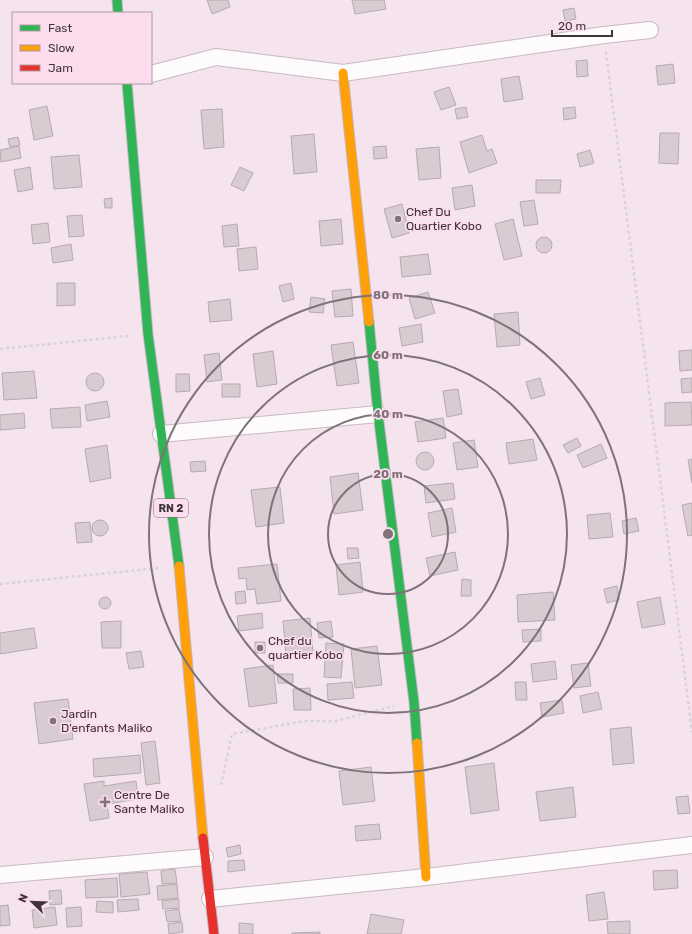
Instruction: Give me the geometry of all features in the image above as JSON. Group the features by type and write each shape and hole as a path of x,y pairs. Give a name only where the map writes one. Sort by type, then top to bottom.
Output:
{"main road":[{"path":"117,0 118,12"},
{"path":"343,72 378,414 414,702 426,877"},
{"name":"RN 2","path":"127,84 148,334 179,566 205,856 214,934"}],"street":[{"path":"152,74 216,57 343,72 604,35 650,30"},
{"path":"161,434 378,414"},
{"path":"210,899 426,877 692,845"},
{"path":"0,874 205,856"}],"path":[{"path":"604,35 692,732"},
{"path":"0,349 148,334"},
{"path":"0,584 179,566"},
{"path":"220,787 232,734 304,721 336,721 414,702"}],"building":[{"path":"207,0 228,0 230,7 212,14"},
{"path":"352,0 384,0 386,9 355,14"},
{"path":"574,8 576,19 565,21 563,10"},
{"path":"587,60 588,76 577,77 576,61"},
{"path":"673,64 675,83 658,85 656,66"},
{"path":"519,76 523,99 504,102 501,79"},
{"path":"449,87 456,105 441,110 434,92"},
{"path":"47,106 53,136 34,140 29,110"},
{"path":"466,107 468,117 457,119 455,109"},
{"path":"575,107 576,118 564,120 563,108"},
{"path":"222,109 224,147 204,149 201,110"},
{"path":"660,133 679,133 678,164 659,163"},
{"path":"314,134 317,172 294,174 291,136"},
{"path":"482,135 487,151 492,149 497,163 469,173 460,142"},
{"path":"18,137 20,145 10,147 8,139"},
{"path":"19,146 21,158 1,162 0,150"},
{"path":"386,146 387,158 374,159 373,147"},
{"path":"439,147 441,178 419,180 416,149"},
{"path":"590,150 594,163 580,167 577,154"},
{"path":"79,155 82,187 54,189 51,157"},
{"path":"30,167 33,189 18,192 14,170"},
{"path":"240,167 253,173 244,191 231,185"},
{"path":"536,180 561,180 560,193 536,193"},
{"path":"472,185 475,206 455,210 452,188"},
{"path":"112,198 112,208 105,208 104,199"},
{"path":"534,200 538,224 524,226 520,202"},
{"path":"402,204 409,233 392,238 384,209"},
{"path":"82,215 84,236 69,237 67,216"},
{"path":"341,219 343,244 321,246 319,221"},
{"path":"513,219 522,256 504,260 495,224"},
{"path":"48,223 50,242 33,244 31,225"},
{"path":"237,224 239,246 224,247 222,226"},
{"path":"541,237 547,237 552,242 550,251 547,253 541,253 536,248 536,242"},
{"path":"71,244 73,260 53,263 51,248"},
{"path":"256,247 258,269 239,271 237,249"},
{"path":"428,254 431,274 402,277 400,257"},
{"path":"57,283 75,283 75,305 57,306"},
{"path":"291,283 294,299 283,302 279,286"},
{"path":"351,289 353,316 335,317 332,291"},
{"path":"428,292 435,313 415,319 409,298"},
{"path":"311,297 325,299 323,313 309,312"},
{"path":"230,299 232,320 210,322 208,302"},
{"path":"518,312 520,345 497,347 494,314"},
{"path":"421,324 423,342 402,346 399,328"},
{"path":"353,342 359,383 337,386 331,345"},
{"path":"692,350 692,370 680,371 679,351"},
{"path":"273,351 277,384 257,387 253,354"},
{"path":"219,353 222,380 207,382 204,355"},
{"path":"34,371 37,398 4,400 2,373"},
{"path":"91,373 99,373 104,378 102,389 99,391 91,391 86,386 86,378"},
{"path":"176,374 189,374 190,391 176,392"},
{"path":"540,378 545,395 531,399 526,382"},
{"path":"692,378 692,392 682,393 681,379"},
{"path":"222,384 240,384 240,397 222,397"},
{"path":"458,389 462,414 447,417 443,391"},
{"path":"107,401 110,417 87,421 85,405"},
{"path":"691,402 692,425 665,426 665,403"},
{"path":"80,407 81,427 52,428 50,409"},
{"path":"24,413 25,428 0,430 0,415"},
{"path":"443,418 446,438 418,442 415,422"},
{"path":"577,438 581,446 568,453 563,445"},
{"path":"533,439 537,460 509,464 506,443"},
{"path":"474,440 478,467 457,470 453,443"},
{"path":"601,444 607,458 583,468 577,455"},
{"path":"107,445 111,478 90,482 85,449"},
{"path":"425,452 431,455 434,461 431,467 425,470 419,467 416,461 419,455"},
{"path":"692,459 692,483 688,460"},
{"path":"205,461 206,471 191,472 190,462"},
{"path":"358,473 363,510 334,514 330,477"},
{"path":"453,483 455,499 426,503 424,486"},
{"path":"280,487 284,523 256,527 251,490"},
{"path":"692,503 692,535 688,536 682,505"},
{"path":"452,508 456,532 432,537 428,513"},
{"path":"610,513 613,537 589,539 587,515"},
{"path":"636,518 639,531 624,534 622,521"},
{"path":"100,520 107,525 108,528 103,535 100,536 93,531 92,528 97,521"},
{"path":"90,522 92,542 77,543 75,523"},
{"path":"347,548 358,548 359,558 348,559"},
{"path":"455,552 458,570 430,576 426,558"},
{"path":"360,562 363,592 339,595 336,565"},
{"path":"277,564 281,601 257,604 255,589 247,590 246,578 239,579 238,568"},
{"path":"462,579 471,580 471,596 461,596"},
{"path":"617,586 619,600 607,603 604,589"},
{"path":"245,591 246,603 236,604 235,592"},
{"path":"553,592 555,620 518,622 517,595"},
{"path":"103,597 107,597 111,603 107,609 103,609 99,605 99,601"},
{"path":"660,597 665,624 642,628 637,602"},
{"path":"262,613 263,628 239,631 237,616"},
{"path":"310,618 313,652 286,655 283,621"},
{"path":"121,621 121,648 102,648 101,622"},
{"path":"331,621 333,637 319,638 317,623"},
{"path":"34,628 37,648 0,654 0,633"},
{"path":"541,629 541,641 523,642 522,630"},
{"name":"Chef du quartier Kobo","path":"255,642 265,642 265,653 255,653"},
{"path":"326,643 344,644 341,678 324,677"},
{"path":"377,646 382,685 355,688 351,649"},
{"path":"141,651 144,667 129,669 126,653"},
{"path":"555,661 557,679 533,682 531,664"},
{"path":"588,663 591,686 574,688 571,665"},
{"path":"273,665 277,703 249,707 244,669"},
{"path":"277,674 293,674 293,683 278,683"},
{"path":"352,682 354,698 328,700 327,684"},
{"path":"515,682 526,682 527,700 516,700"},
{"path":"310,688 311,710 294,710 293,689"},
{"path":"598,692 602,709 583,713 580,696"},
{"name":"Jardin D'enfants Maliko","path":"68,699 73,739 39,744 34,703"},
{"path":"562,700 564,713 542,717 540,703"},
{"path":"631,727 634,763 613,765 610,729"},
{"path":"155,741 160,783 146,785 141,743"},
{"path":"140,755 141,773 94,777 93,759"},
{"path":"494,763 499,810 471,814 465,767"},
{"path":"371,767 375,801 343,805 339,771"},
{"name":"Centre De Sante Maliko","path":"104,781 104,786 136,781 138,799 107,804 109,818 90,821 84,784"},
{"path":"573,787 576,817 540,821 536,792"},
{"path":"688,796 690,813 678,814 676,797"},
{"path":"379,824 381,839 356,841 355,826"},
{"path":"240,845 241,854 228,857 226,848"},
{"path":"244,860 245,870 228,872 228,861"},
{"path":"175,869 177,883 162,884 161,871"},
{"path":"677,870 678,888 654,890 653,871"},
{"path":"147,872 150,894 121,897 119,874"},
{"path":"117,878 118,897 86,898 85,880"},
{"path":"177,884 178,898 158,900 157,886"},
{"path":"61,890 62,904 50,905 49,891"},
{"path":"604,892 608,919 589,921 586,895"},
{"path":"138,899 139,910 118,912 117,900"},
{"path":"179,899 179,908 163,909 162,901"},
{"path":"97,901 113,902 113,913 96,912"},
{"path":"8,905 10,925 0,926 0,906"},
{"path":"55,907 57,925 34,928 32,910"},
{"path":"81,907 82,926 67,927 66,908"},
{"path":"179,909 181,921 167,922 165,911"},
{"path":"371,914 404,920 401,934 367,934"},
{"path":"630,921 630,934 608,934 607,922"},
{"path":"182,922 183,932 169,934 168,924"},
{"path":"239,923 253,924 253,934 239,934"},
{"path":"320,932 320,934 292,934 292,933"}],"traffic: fast":[{"path":"117,0 118,12"},
{"path":"127,84 148,334 179,566"},
{"path":"369,322 378,414 414,702 417,743"}],"traffic: slow":[{"path":"343,73 369,322"},
{"path":"179,566 203,838"},
{"path":"417,743 426,877"}],"traffic: jam":[{"path":"203,838 214,934"}],"place":[{"name":"Chef Du Quartier Kobo","path":"398,219"},
{"name":"Chef du quartier Kobo","path":"260,648"},
{"name":"Jardin D'enfants Maliko","path":"53,721"},
{"name":"Centre De Sante Maliko","path":"105,802"}]}
